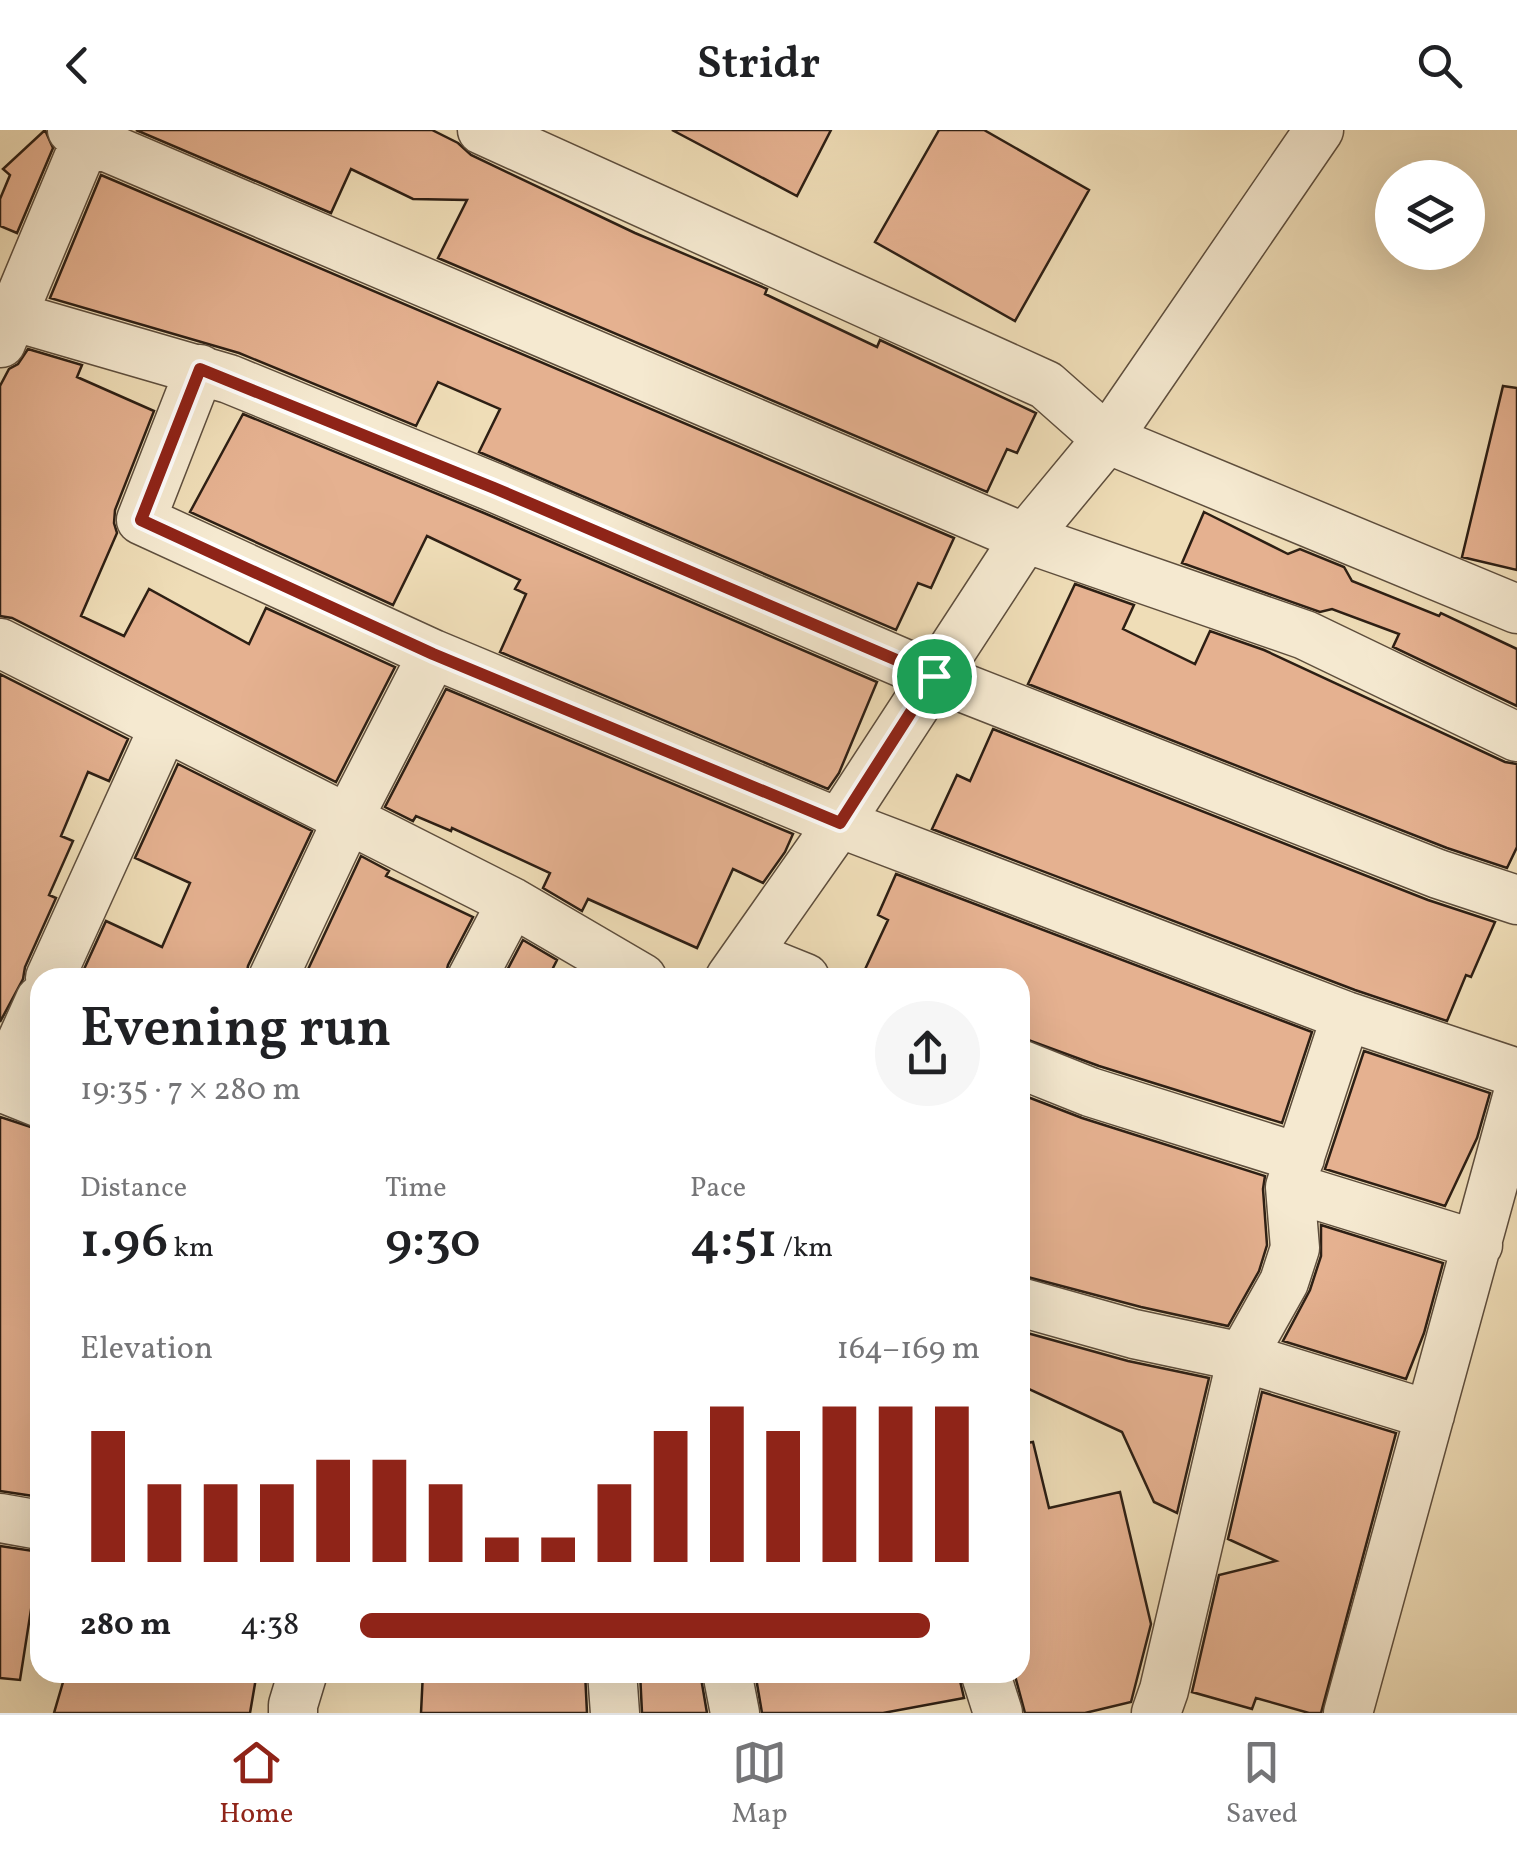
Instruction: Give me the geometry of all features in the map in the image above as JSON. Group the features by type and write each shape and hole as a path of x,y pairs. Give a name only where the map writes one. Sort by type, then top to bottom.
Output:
{"street":[{"path":"482,130 1046,385 1106,439 1517,609"},
{"path":"739,966 840,823 1024,538 1106,439 1318,130"},
{"path":"1517,737 1305,635 1024,538 82,133 3,324 200,369 494,488 934,676 1438,874 1517,900"},
{"path":"200,369 141,520 433,654 840,823 1346,1016 1517,1074"},
{"path":"0,643 512,902 625,968"},
{"path":"278,968 347,821 433,654"},
{"path":"55,968 164,727"},
{"path":"477,968 512,902"},
{"path":"1156,1713 1169,1672 1242,1357 1284,1282 1295,1248 1295,1172 1346,1016"},
{"path":"30,1022 0,1088 30,1098"},
{"path":"1030,1068 1478,1245"},
{"path":"1348,1713 1517,1097"},
{"path":"1030,1305 1134,1334 1242,1357 1430,1415"},
{"path":"0,1518 30,1523"},
{"path":"294,1713 300,1683"},
{"path":"613,1683 615,1713"},
{"path":"729,1683 735,1713"},
{"path":"988,1683 998,1713"}],"building":[{"path":"45,130 53,148 17,233 0,226 0,199 10,175 3,169"},
{"path":"136,130 432,130 458,143 471,155 635,233 767,289 765,294 877,347 880,340 1036,413 1017,453 1007,449 987,492 438,258 467,200 413,199 351,169 331,213"},
{"path":"672,130 831,130 797,196"},
{"path":"939,130 984,130 1089,190 1015,321 875,242"},
{"path":"101,175 954,538 931,588 918,583 896,630 479,452 500,409 438,382 416,426 239,353 50,298"},
{"path":"28,349 82,365 77,377 154,411 115,510 117,533 81,616 124,636 149,589 249,644 266,608 395,667 336,782 12,618 0,616 0,386 9,369 18,364"},
{"path":"1503,386 1517,388 1517,570 1462,557"},
{"path":"243,414 877,682 839,773 828,789 500,652 526,594 515,589 520,580 427,536 393,605 190,512"},
{"path":"1204,512 1288,554 1300,549 1344,567 1352,581 1439,616 1441,613 1517,649 1517,706 1393,647 1399,634 1332,609 1320,612 1182,563"},
{"path":"1075,584 1134,605 1123,629 1195,664 1210,631 1264,650 1505,762 1517,764 1517,847 1507,868 1028,684"},
{"path":"0,674 128,739 109,781 88,772 61,836 73,841 49,895 56,898 23,979 0,1022"},
{"path":"446,689 793,834 785,852 763,883 733,869 697,948 588,899 582,911 543,888 550,873 452,828 451,831 416,816 413,821 385,807"},
{"path":"993,729 1428,900 1495,922 1447,1021 1355,990 932,829 957,775 970,781"},
{"path":"178,764 312,831 248,968 85,968 106,921 162,947 190,883 135,858"},
{"path":"361,856 389,871 386,876 473,917 447,968 309,968"},
{"path":"896,874 1312,1032 1282,1123 1030,1041 1030,968 866,968 888,920 878,915"},
{"path":"523,940 557,960 553,968 508,968"},
{"path":"1364,1051 1490,1093 1477,1138 1445,1206 1325,1169"},
{"path":"1030,1098 1265,1176 1267,1245 1259,1271 1228,1326 1030,1278"},
{"path":"0,1117 30,1127 30,1496 0,1491"},
{"path":"1321,1225 1443,1263 1424,1333 1406,1379 1283,1341 1310,1290 1321,1256"},
{"path":"1030,1334 1209,1378 1177,1513 1154,1502 1122,1432 1030,1390"},
{"path":"1262,1392 1396,1433 1321,1713 1256,1698 1252,1709 1192,1692 1219,1575 1276,1561 1228,1539"},
{"path":"1033,1442 1049,1508 1120,1492 1151,1624 1131,1702 1085,1713 1025,1713 1017,1683 1030,1683"},
{"path":"0,1546 30,1550 30,1616 20,1680 0,1678"},
{"path":"63,1683 255,1683 250,1713 54,1713"},
{"path":"422,1683 586,1683 587,1713 421,1713"},
{"path":"641,1683 702,1683 707,1713 642,1713"},
{"path":"757,1683 961,1683 964,1698 883,1713 762,1713"}],"route":[{"path":"200,369 494,488 934,676 840,823 433,654 141,520 200,369"}]}
